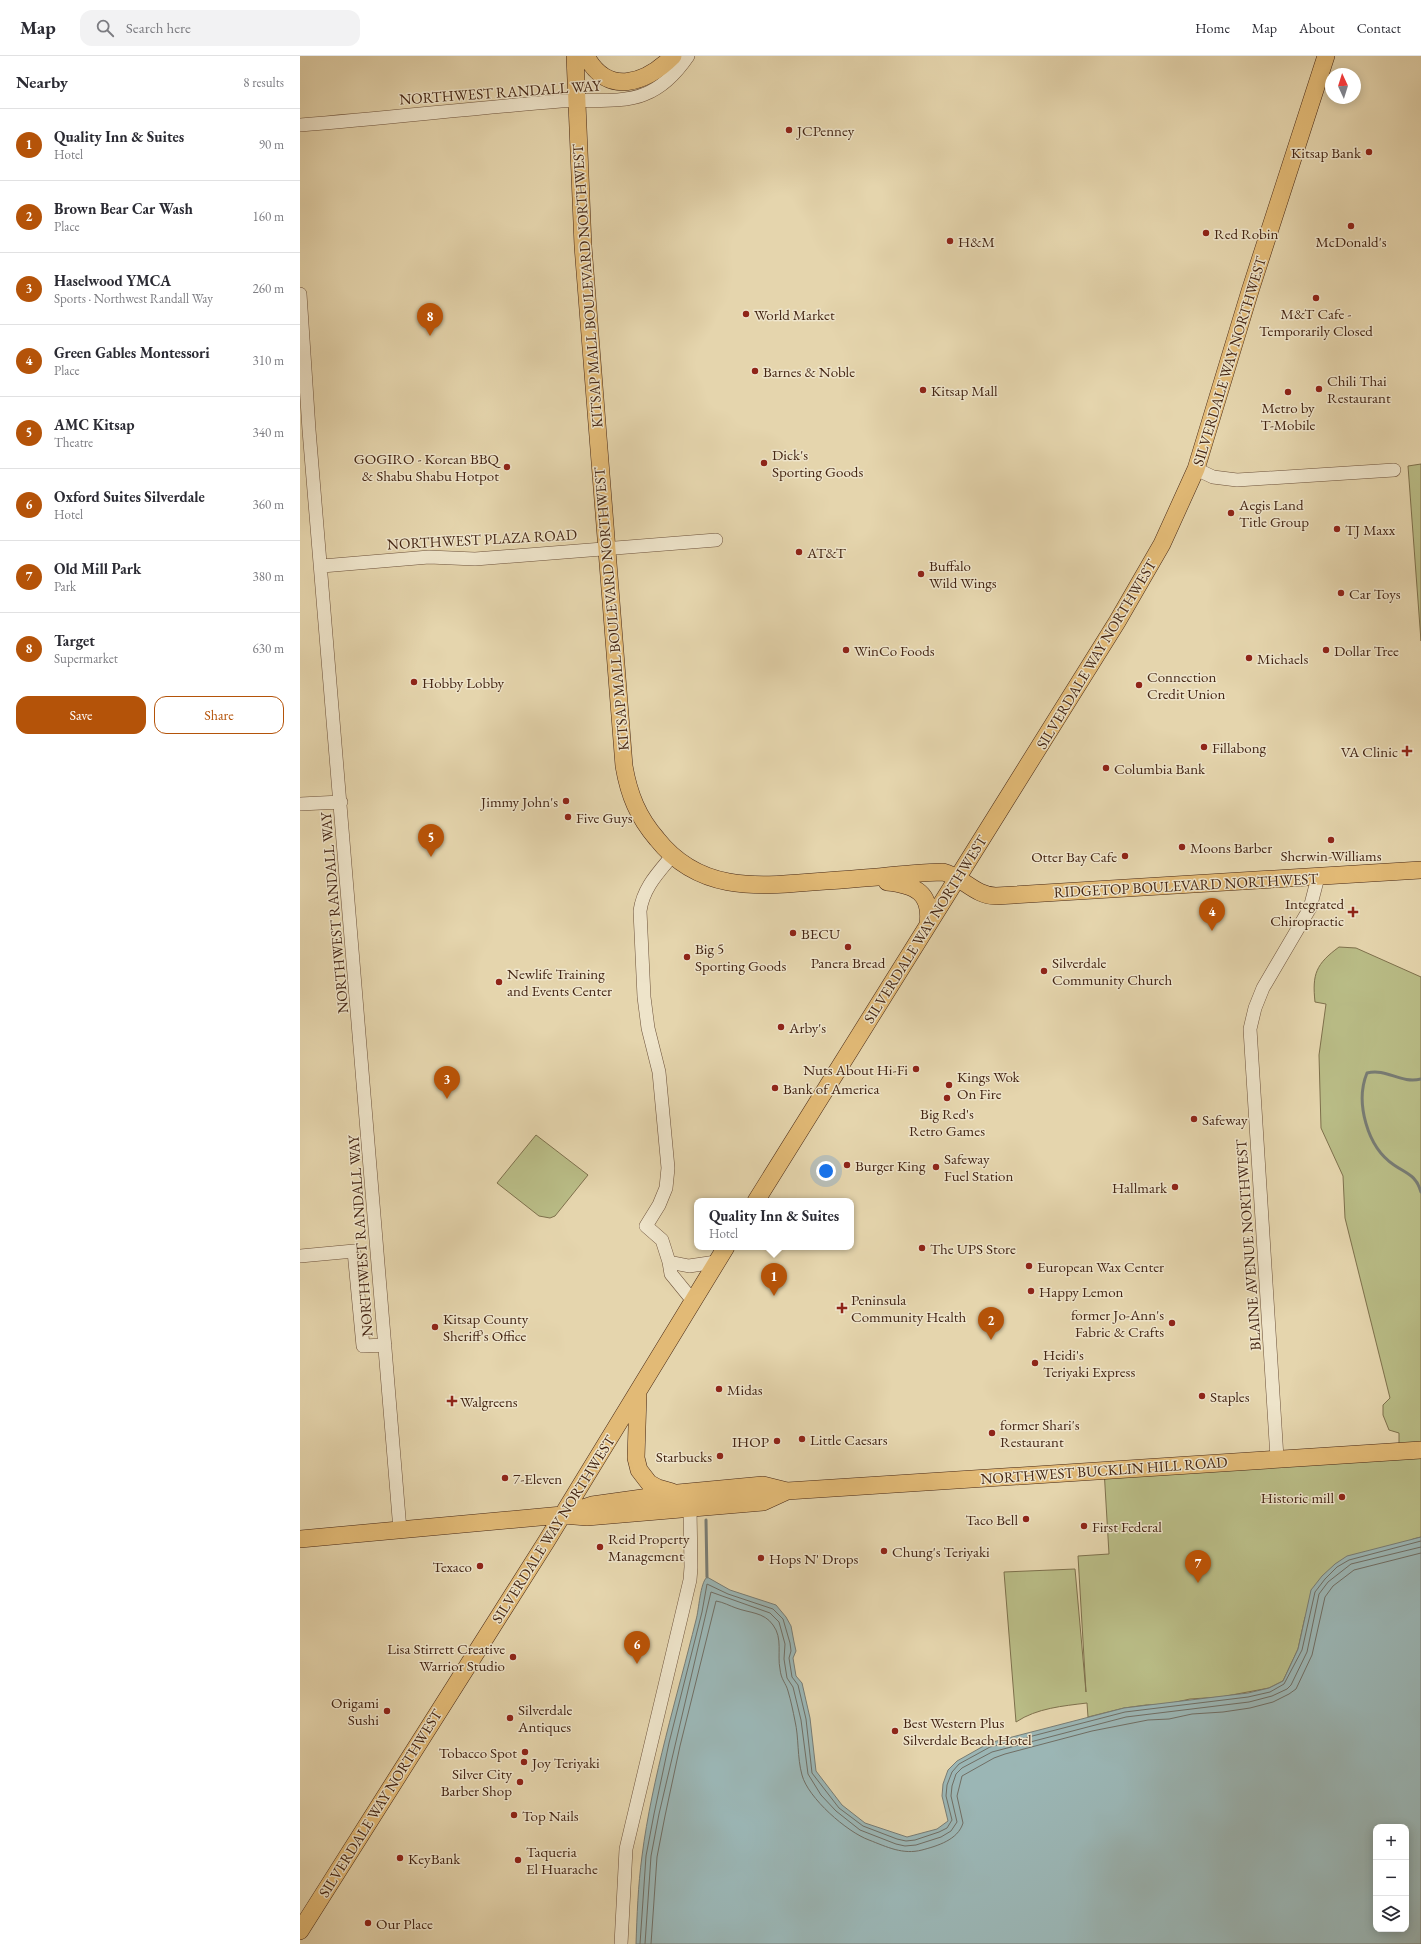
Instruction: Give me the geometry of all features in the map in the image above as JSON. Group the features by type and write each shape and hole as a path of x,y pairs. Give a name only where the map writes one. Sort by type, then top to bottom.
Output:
{"main road":[{"name":"KITSAP MALL BOULEVARD NORTHWEST","path":"575,56 584,253 620,726 627,785 634,804 642,821 672,856 686,866 727,883 742,885 778,885 938,872 957,878"},
{"path":"586,56 596,70 604,77 625,83 648,76 673,56"},
{"name":"SILVERDALE WAY NORTHWEST","path":"758,1198 1117,622 1162,544 1196,469 1250,291 1326,56"},
{"name":"RIDGETOP BOULEVARD NORTHWEST","path":"957,878 982,895 996,896 1421,870"},
{"path":"858,878 903,884 912,887 919,892 929,906 928,925"},
{"name":"SILVERDALE WAY NORTHWEST","path":"300,1931 638,1394 724,1250"},
{"path":"638,1394 636,1458 638,1470 645,1480 658,1488 669,1492 678,1493"},
{"name":"NORTHWEST BUCKLIN HILL ROAD","path":"562,1515 592,1505 678,1493 762,1485 787,1491 1277,1458 1421,1450"},
{"name":"NORTHWEST BUCKLIN HILL ROAD","path":"690,1508 705,1495 714,1490"},
{"name":"NORTHWEST BUCKLIN HILL ROAD","path":"300,1539 562,1515 587,1517 763,1502 787,1491"}],"street":[{"name":"NORTHWEST RANDALL WAY","path":"300,125 576,100 606,100 644,95 669,78 688,56"},
{"name":"NORTHWEST RANDALL WAY","path":"300,294 309,430 322,566 400,1530"},
{"path":"1196,469 1213,477 1236,480 1394,470"},
{"name":"NORTHWEST PLAZA ROAD","path":"322,566 429,557 475,559 716,540"},
{"path":"300,804 341,802"},
{"path":"672,856 651,883 642,898 640,924 644,997 648,1028 659,1072 668,1168 666,1188 662,1199 646,1226 662,1240 671,1274 693,1302"},
{"name":"BLAINE AVENUE NORTHWEST","path":"1277,1458 1250,1029 1255,1008 1263,988 1310,908 1318,877"},
{"path":"300,1256 354,1251 363,1346 384,1345"},
{"path":"669,1262 690,1266 716,1262"},
{"path":"621,1944 626,1849 690,1580 690,1508"}],"green space":[{"path":"1421,464 1421,641 1408,466"},
{"path":"1339,947 1356,948 1421,977 1421,1537 1413,1539 1305,1617 1298,1649 1283,1681 1269,1688 1221,1697 1190,1699 1167,1704 1124,1708 1088,1717 1087,1703 1069,1705 1050,1708 1024,1717 1016,1722 1004,1572 1075,1569 1086,1692 1078,1556 1109,1554 1104,1469 1399,1451 1399,1433 1389,1430 1383,1415 1383,1405 1390,1398 1345,1218 1343,1176 1321,1128 1319,1055 1326,1004 1315,1002 1314,984 1317,970 1321,964"},
{"path":"536,1135 588,1175 555,1216 550,1218 539,1216 497,1183"}],"water":[{"path":"1421,1537 1421,1944 636,1944 638,1900 646,1827 658,1767 696,1620 701,1591 707,1577 730,1590 776,1605 786,1617 791,1626 796,1651 793,1658 796,1676 802,1683 810,1718 816,1771 842,1805 865,1823 907,1837 937,1829 948,1821 942,1796 943,1784 948,1770 957,1761 989,1743 1124,1708 1248,1693 1269,1688 1283,1681 1298,1649 1311,1590 1322,1576 1335,1564 1347,1556"}],"waterway":[{"path":"1421,1079 1413,1080 1381,1073 1367,1073 1362,1097 1363,1110 1370,1136 1385,1157 1394,1165 1414,1178 1421,1192"},
{"path":"706,1520 707,1577"}],"place":[{"name":"JCPenney","path":"789,130"},
{"name":"Kitsap Bank","path":"1369,152"},
{"name":"McDonald's","path":"1351,226"},
{"name":"Red Robin","path":"1206,233"},
{"name":"H&M","path":"950,241"},
{"name":"M&T Cafe - Temporarily Closed","path":"1316,298"},
{"name":"World Market","path":"746,314"},
{"name":"Target","path":"430,336"},
{"name":"Barnes & Noble","path":"755,371"},
{"name":"Chili Thai Restaurant","path":"1319,389"},
{"name":"Kitsap Mall","path":"923,390"},
{"name":"Metro by T-Mobile","path":"1288,392"},
{"name":"Dick's Sporting Goods","path":"764,463"},
{"name":"GOGIRO - Korean BBQ & Shabu Shabu Hotpot","path":"507,467"},
{"name":"Aegis Land Title Group","path":"1231,513"},
{"name":"TJ Maxx","path":"1337,529"},
{"name":"AT&T","path":"799,552"},
{"name":"Buffalo Wild Wings","path":"921,574"},
{"name":"Car Toys","path":"1341,593"},
{"name":"WinCo Foods","path":"846,650"},
{"name":"Dollar Tree","path":"1326,650"},
{"name":"Michaels","path":"1249,658"},
{"name":"Hobby Lobby","path":"414,682"},
{"name":"Connection Credit Union","path":"1139,685"},
{"name":"Fillabong","path":"1204,747"},
{"name":"VA Clinic","path":"1407,751"},
{"name":"Columbia Bank","path":"1106,768"},
{"name":"Jimmy John's","path":"566,801"},
{"name":"Five Guys","path":"568,817"},
{"name":"Sherwin-Williams","path":"1331,840"},
{"name":"Moons Barber","path":"1182,847"},
{"name":"Otter Bay Cafe","path":"1125,856"},
{"name":"AMC Kitsap","path":"431,857"},
{"name":"Integrated Chiropractic","path":"1353,912"},
{"name":"Green Gables Montessori","path":"1212,931"},
{"name":"BECU","path":"793,933"},
{"name":"Panera Bread","path":"848,947"},
{"name":"Big 5 Sporting Goods","path":"687,957"},
{"name":"Silverdale Community Church","path":"1044,971"},
{"name":"Newlife Training and Events Center","path":"499,982"},
{"name":"Arby's","path":"781,1027"},
{"name":"Nuts About Hi-Fi","path":"916,1069"},
{"name":"Kings Wok On Fire","path":"949,1085"},
{"name":"Bank of America","path":"775,1088"},
{"name":"Big Red's Retro Games","path":"947,1098"},
{"name":"Haselwood YMCA","path":"447,1099"},
{"name":"Safeway","path":"1194,1119"},
{"name":"Burger King","path":"847,1165"},
{"name":"Safeway Fuel Station","path":"936,1167"},
{"name":"Hallmark","path":"1175,1187"},
{"name":"The UPS Store","path":"922,1248"},
{"name":"European Wax Center","path":"1029,1266"},
{"name":"Happy Lemon","path":"1031,1291"},
{"name":"Quality Inn & Suites","path":"774,1296"},
{"name":"Peninsula Community Health","path":"842,1308"},
{"name":"former Jo-Ann's Fabric & Crafts","path":"1172,1323"},
{"name":"Kitsap County Sheriff's Office","path":"435,1327"},
{"name":"Brown Bear Car Wash","path":"991,1340"},
{"name":"Heidi's Teriyaki Express","path":"1035,1363"},
{"name":"Midas","path":"719,1389"},
{"name":"Staples","path":"1202,1396"},
{"name":"Walgreens","path":"452,1401"},
{"name":"former Shari's Restaurant","path":"992,1433"},
{"name":"Little Caesars","path":"802,1439"},
{"name":"IHOP","path":"777,1441"},
{"name":"Starbucks","path":"720,1456"},
{"name":"7-Eleven","path":"505,1478"},
{"name":"Historic mill","path":"1342,1497"},
{"name":"Taco Bell","path":"1026,1519"},
{"name":"First Federal","path":"1084,1526"},
{"name":"Reid Property Management","path":"600,1547"},
{"name":"Chung's Teriyaki","path":"884,1551"},
{"name":"Hops N' Drops","path":"761,1558"},
{"name":"Texaco","path":"480,1566"},
{"name":"Old Mill Park","path":"1198,1583"},
{"name":"Lisa Stirrett Creative Warrior Studio","path":"513,1657"},
{"name":"Oxford Suites Silverdale","path":"637,1664"},
{"name":"Origami Sushi","path":"387,1711"},
{"name":"Silverdale Antiques","path":"510,1718"},
{"name":"Best Western Plus Silverdale Beach Hotel","path":"895,1731"},
{"name":"Tobacco Spot","path":"525,1752"},
{"name":"Joy Teriyaki","path":"524,1762"},
{"name":"Silver City Barber Shop","path":"520,1782"},
{"name":"Top Nails","path":"514,1815"},
{"name":"KeyBank","path":"400,1858"},
{"name":"Taqueria El Huarache","path":"518,1860"},
{"name":"Our Place","path":"368,1923"}]}
